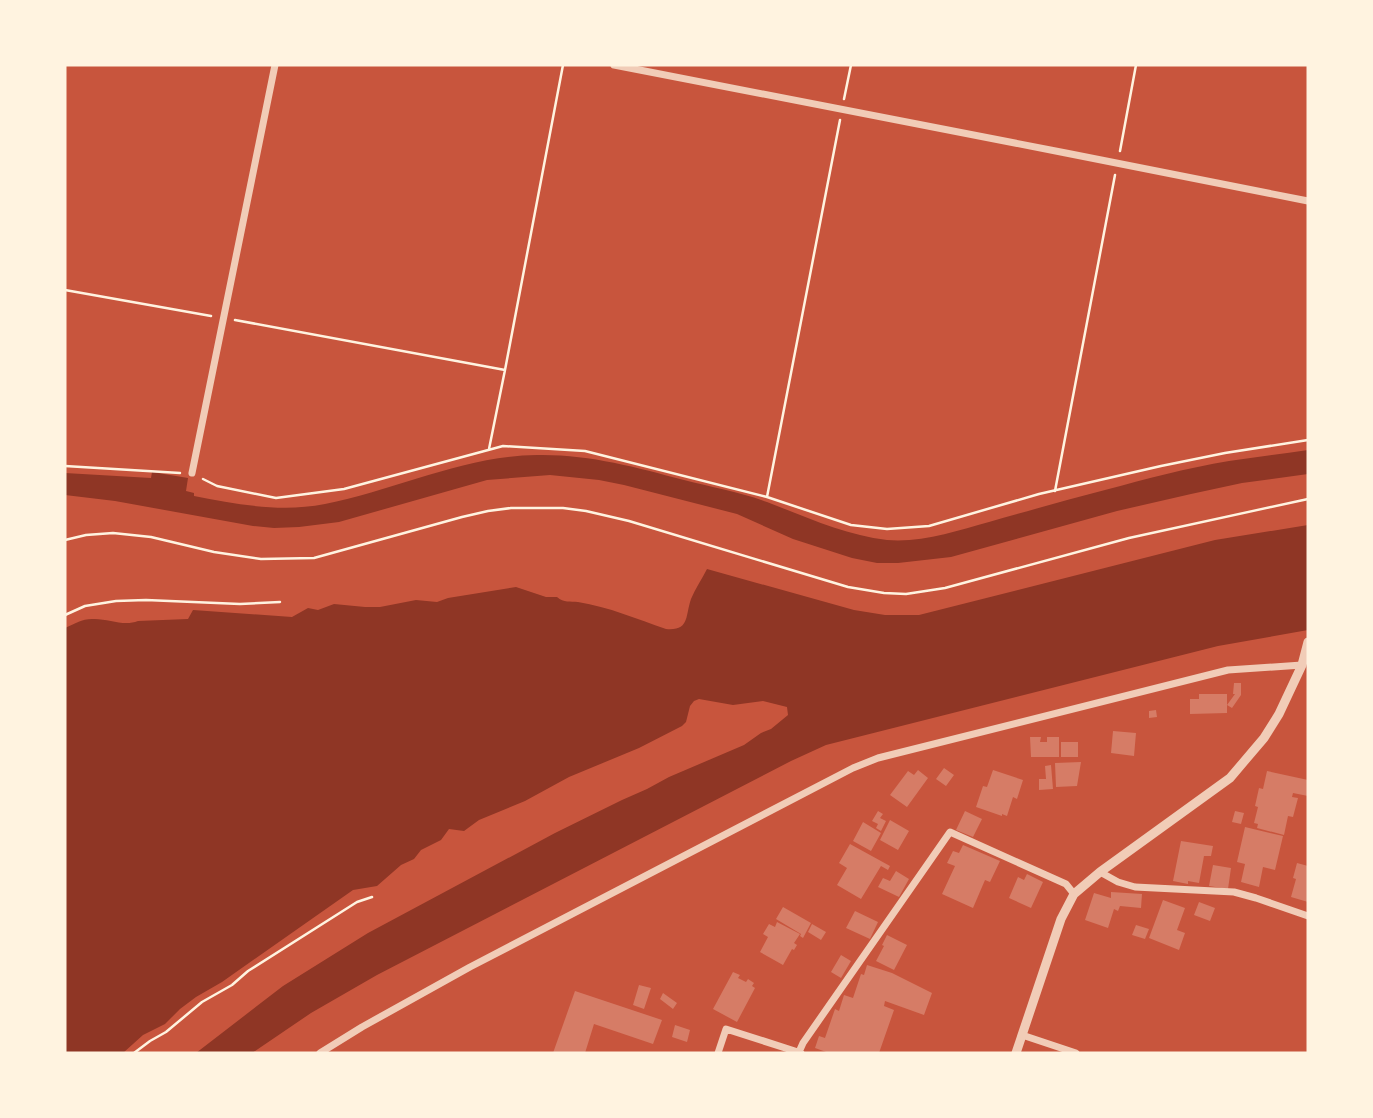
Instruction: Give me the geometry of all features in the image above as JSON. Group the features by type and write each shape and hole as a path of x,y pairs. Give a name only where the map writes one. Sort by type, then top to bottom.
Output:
{"street":[{"path":"192,473 275,65"},
{"path":"614,65 1308,201"},
{"path":"1016,1053 1061,919 1074,894 1100,872 1230,778 1264,738 1279,714 1303,665 1308,642"},
{"path":"320,1053 482,961 853,768 878,758 1228,670 1303,665"},
{"path":"718,1053 726,1029 800,1053 803,1043 950,832 1066,884 1074,894"},
{"path":"1100,872 1118,882 1135,887 1234,892 1308,916"},
{"path":"1022,1035 1076,1053"}],"path":[{"path":"489,450 564,65"},
{"path":"767,497 851,65"},
{"path":"1055,491 1136,65"},
{"path":"65,290 505,370"},
{"path":"65,466 192,473 217,486 276,498 344,489 503,446 585,451 767,497 851,525 887,529 929,526 1055,491 1225,453 1308,440"},
{"path":"65,540 113,533 151,537 214,552 261,559 314,558 488,511 563,508 629,521 848,587 906,594 945,588 1152,533 1308,499"},
{"path":"65,615 85,606 116,601 240,604 280,602"},
{"path":"134,1053 248,971 357,902 372,897"}],"shaded area":[{"path":"1308,450 1308,474 1242,483 1117,511 951,557 898,563 877,563 852,558 793,539 737,514 624,485 550,475 487,480 339,522 299,527 253,526 115,501 65,495 65,473 151,478 152,472 188,478 186,491 194,493 194,496 259,506 308,507 351,498 483,461 556,455 648,470 757,498 856,534 900,540 952,532 1182,470"},
{"path":"1308,525 1308,630 1218,646 826,745 377,975 311,1013 252,1053 196,1053 283,986 368,933 555,833 669,777 744,745 788,715 787,707 763,701 733,705 699,699 690,706 686,722 682,726 479,820 464,831 449,829 441,840 421,850 414,859 401,865 377,886 353,890 222,982 196,997 165,1024 143,1035 123,1053 65,1053 65,628 78,622 92,619 132,623 188,619 193,610 292,617 308,608 318,610 334,604 380,607 416,600 437,602 516,587 546,597 601,607 666,629 674,629 683,625 691,599 707,569 854,610 885,615 919,615 1215,540"}],"building":[{"path":"1234,683 1241,683 1241,695 1232,708 1227,705 1235,694"},
{"path":"1199,694 1227,694 1227,713 1190,714 1190,699 1199,699"},
{"path":"1156,710 1157,717 1149,718 1149,711"},
{"path":"1113,731 1136,733 1134,756 1111,753"},
{"path":"1030,737 1041,737 1040,742 1047,742 1047,737 1059,737 1059,757 1031,757"},
{"path":"1061,742 1078,742 1078,757 1061,757"},
{"path":"1081,762 1077,786 1056,787 1055,763"},
{"path":"1051,765 1053,789 1039,790 1039,779 1046,779 1045,766"},
{"path":"944,768 954,775 946,786 936,779"},
{"path":"918,770 928,778 907,807 890,795 908,771 914,775"},
{"path":"993,770 1023,780 1017,799 1013,797 1007,816 976,807 983,786 987,787"},
{"path":"1267,771 1308,780 1308,796 1293,793 1292,797 1298,798 1293,817 1288,816 1284,835 1257,828 1258,824 1254,823 1259,788 1263,789"},
{"path":"878,811 883,814 880,818 886,821 881,831 876,828 878,824 872,821"},
{"path":"965,811 982,819 973,837 956,830"},
{"path":"1235,811 1244,813 1241,824 1232,822"},
{"path":"890,820 909,831 898,850 880,840"},
{"path":"863,822 881,833 871,851 853,841"},
{"path":"1245,827 1283,836 1275,870 1263,867 1259,887 1241,882 1245,864 1237,862"},
{"path":"1181,841 1213,846 1211,856 1204,856 1199,883 1173,881"},
{"path":"850,844 890,866 888,870 881,866 861,899 837,885 847,868 839,863"},
{"path":"963,845 1000,861 990,882 985,880 973,908 942,894 955,866 947,863 953,851 959,853"},
{"path":"1297,863 1308,866 1308,902 1291,897"},
{"path":"1213,865 1231,868 1228,889 1209,886"},
{"path":"896,871 909,879 899,897 878,887 883,878 890,881"},
{"path":"1027,874 1043,882 1031,908 1009,898 1018,877 1024,880"},
{"path":"1111,892 1142,894 1141,908 1120,906 1118,911 1114,909 1108,928 1085,920 1094,893 1111,898"},
{"path":"1163,900 1185,908 1177,930 1185,933 1179,950 1149,938"},
{"path":"1199,902 1215,908 1210,921 1194,915"},
{"path":"783,907 811,923 803,938 801,934 776,919"},
{"path":"855,911 878,922 870,939 846,928"},
{"path":"777,922 800,934 794,943 797,945 783,965 760,952 768,937 763,934 769,924 775,927"},
{"path":"812,924 826,932 821,940 808,932"},
{"path":"1136,925 1149,929 1145,939 1132,935"},
{"path":"887,935 907,945 894,970 876,961"},
{"path":"841,955 851,961 841,978 831,972"},
{"path":"867,965 892,973 932,993 924,1015 885,1001 884,1006 894,1010 879,1053 829,1053 815,1048 819,1036 825,1038 835,1009 839,1011 844,995 853,998"},
{"path":"733,972 740,975 738,978 754,983 752,986 755,988 737,1022 713,1009"},
{"path":"639,985 651,988 644,1009 633,1005"},
{"path":"575,991 662,1020 653,1044 594,1024 585,1053 553,1053"},
{"path":"663,993 677,1003 673,1009 660,999"},
{"path":"675,1025 690,1030 687,1042 672,1037"}]}
